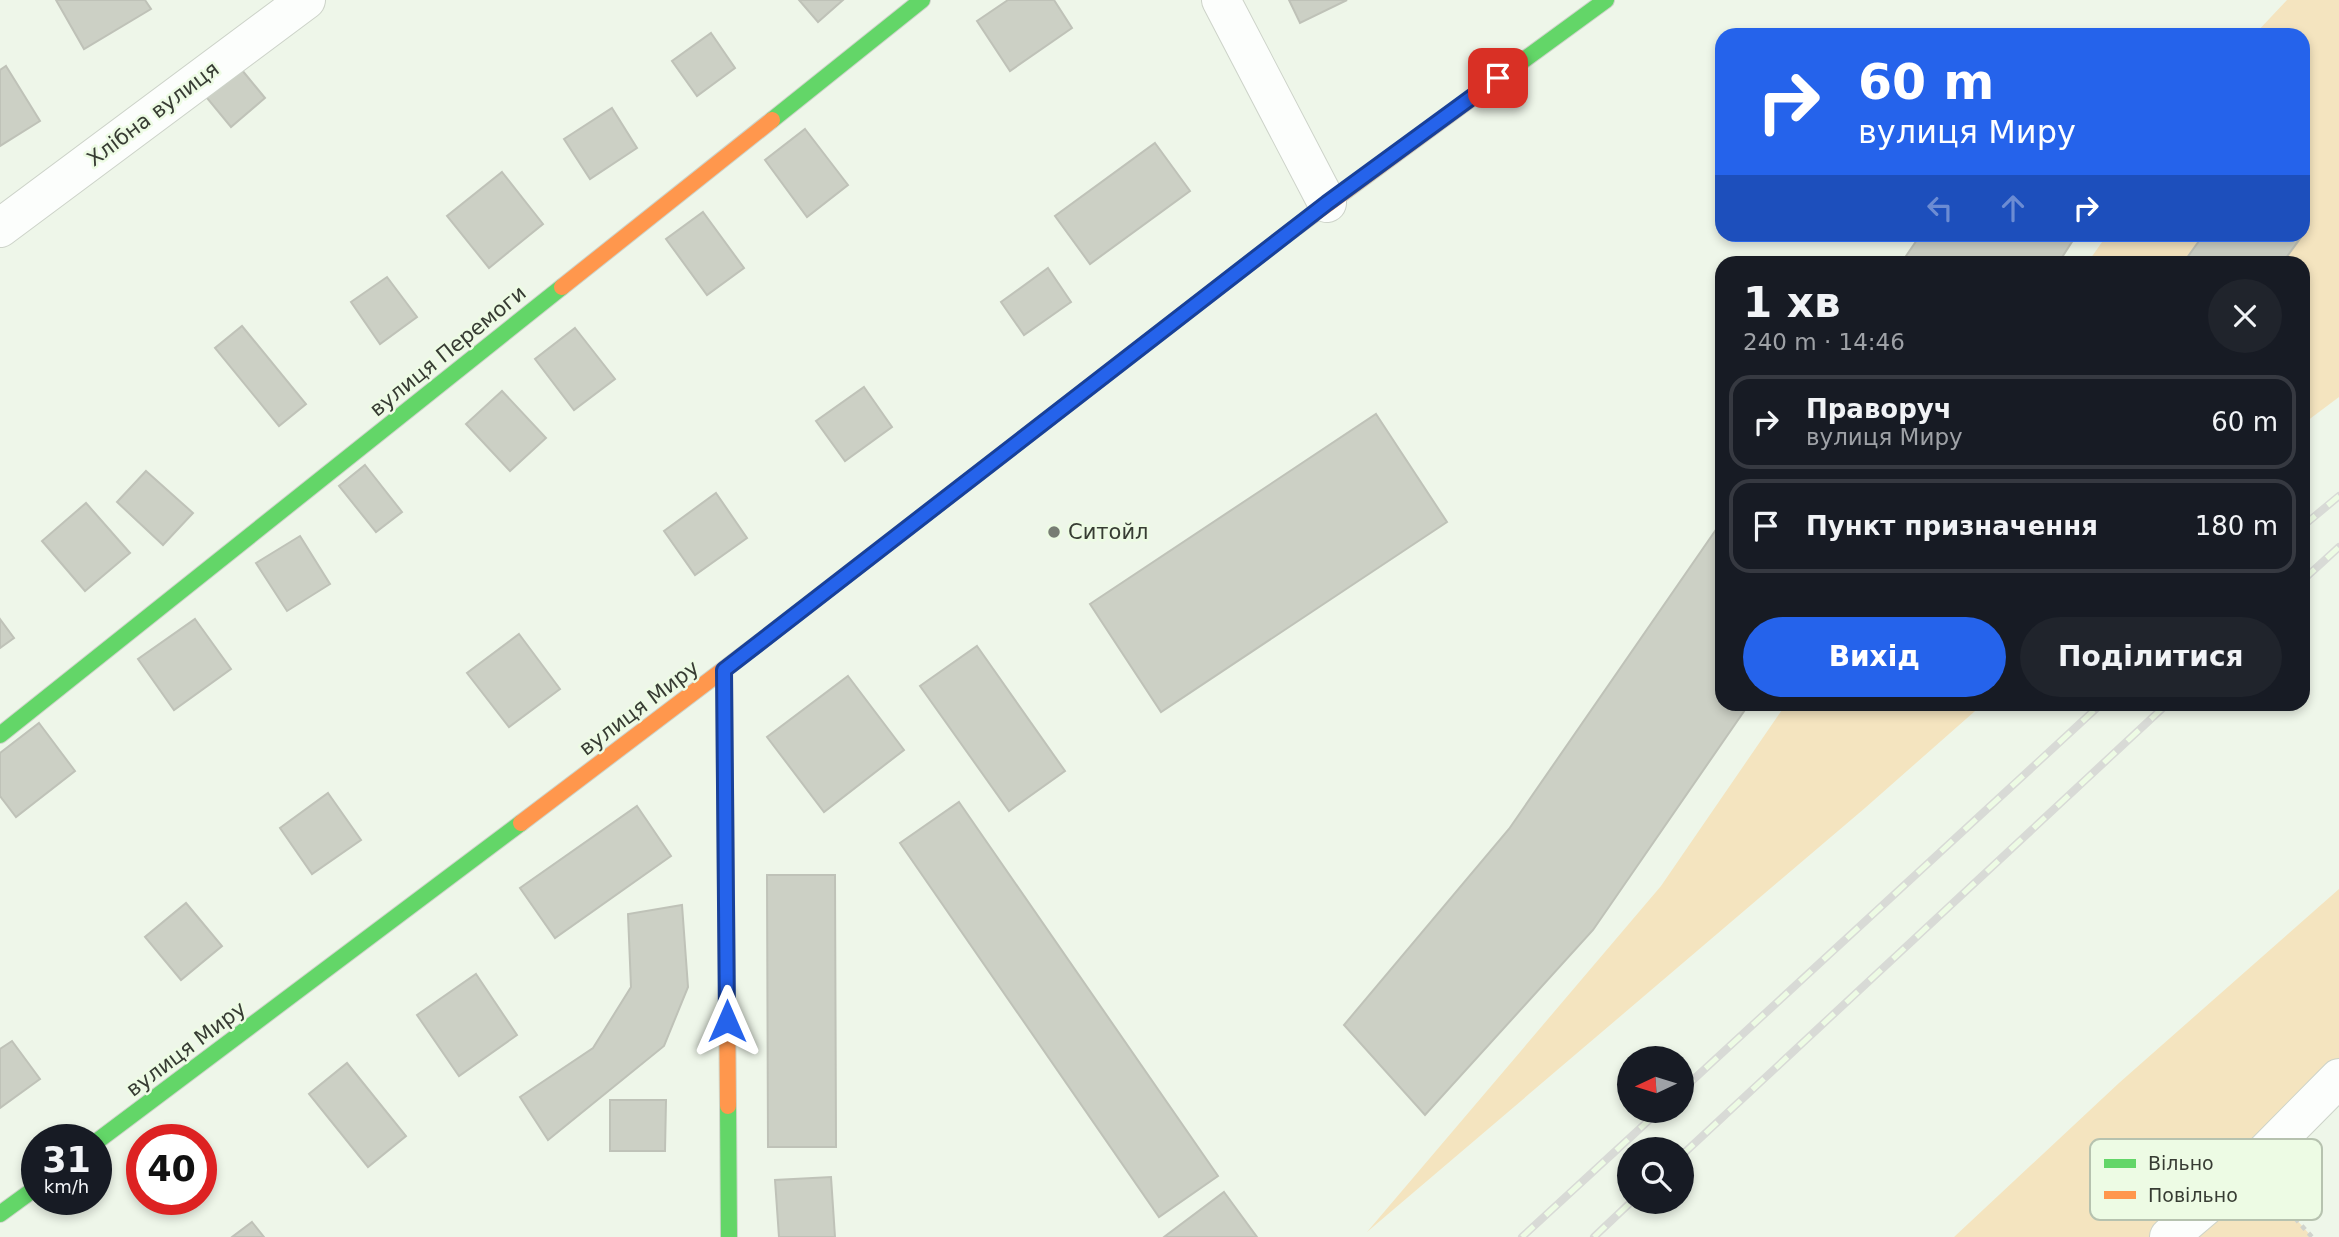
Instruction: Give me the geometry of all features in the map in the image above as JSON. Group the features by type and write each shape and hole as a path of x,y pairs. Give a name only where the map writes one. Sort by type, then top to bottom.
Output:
{"main road":[{"name":"вулиця Перемоги","path":"0,735 922,0"},
{"name":"вулиця Миру","path":"112,1130 724,670 1327,203 1606,0"},
{"path":"724,670 729,1237"},
{"path":"0,1214 21,1199"}],"street":[{"name":"Хлібна вулиця","path":"0,228 306,0"},
{"path":"1221,0 1327,203"},
{"path":"2279,1139 2339,1078"},
{"path":"2169,1237 2189,1220"}],"path":[{"path":"2297,1220 2312,1237"}],"shaded area":[{"path":"2287,0 2339,0 2339,397 2310,419 2310,256 2092,256 2102,242 2310,242 2310,28 2261,28"},
{"path":"1781,711 1975,711 1367,1232 1661,886"},
{"path":"2339,889 2339,1078 2279,1139 2090,1139 2090,1220 2297,1220 2312,1237 1954,1237 2119,1083"}],"building":[{"path":"56,0 145,0 151,9 84,49"},
{"path":"799,0 843,0 818,22"},
{"path":"1008,0 1054,0 1072,28 1010,71 977,21"},
{"path":"1289,0 1347,0 1300,23"},
{"path":"711,33 735,68 697,96 672,61"},
{"path":"237,64 265,98 231,127 202,92"},
{"path":"6,66 40,121 0,146 0,70"},
{"path":"612,108 637,148 590,179 564,139"},
{"path":"805,129 848,185 807,217 765,160"},
{"path":"1155,143 1190,191 1090,264 1055,216"},
{"path":"502,172 543,224 489,268 447,216"},
{"path":"703,212 744,268 707,295 666,239"},
{"path":"1916,242 2072,242 2063,256 1906,256"},
{"path":"2198,242 2298,242 2287,256 2188,256"},
{"path":"1048,268 1071,302 1024,335 1001,302"},
{"path":"387,277 417,317 380,344 351,302"},
{"path":"242,326 306,404 279,426 215,348"},
{"path":"575,328 615,379 574,410 535,359"},
{"path":"864,387 892,427 845,461 816,421"},
{"path":"502,391 546,438 510,471 466,424"},
{"path":"1376,414 1447,522 1161,712 1090,604"},
{"path":"365,465 402,512 376,532 339,486"},
{"path":"146,471 193,513 163,545 117,502"},
{"path":"716,493 747,538 695,575 664,531"},
{"path":"86,503 130,553 85,591 42,541"},
{"path":"1715,531 1715,711 1744,711 1593,930 1425,1115 1344,1025 1509,829"},
{"path":"300,536 330,584 287,611 256,563"},
{"path":"0,619 14,638 0,648"},
{"path":"195,619 231,669 174,710 138,659"},
{"path":"519,634 560,689 509,727 467,673"},
{"path":"977,646 1065,771 1009,811 920,686"},
{"path":"848,676 904,750 824,812 767,737"},
{"path":"39,723 75,771 16,817 0,796 0,753"},
{"path":"328,793 361,840 312,874 280,828"},
{"path":"959,802 1218,1176 1159,1217 900,843"},
{"path":"637,806 671,856 555,938 520,888"},
{"path":"767,875 835,875 836,1147 768,1147"},
{"path":"186,903 222,946 181,980 145,937"},
{"path":"682,905 688,987 664,1046 548,1140 520,1097 593,1048 631,987 628,914"},
{"path":"476,974 517,1035 459,1076 417,1015"},
{"path":"12,1041 40,1079 0,1108 0,1049"},
{"path":"347,1063 406,1136 368,1167 309,1094"},
{"path":"610,1100 666,1100 665,1151 610,1151"},
{"path":"831,1177 835,1237 779,1237 775,1180"},
{"path":"1224,1192 1257,1237 1164,1237"},
{"path":"252,1222 264,1237 232,1237"}],"railway":[{"path":"2310,520 2339,496"},
{"path":"2310,574 2339,547"},
{"path":"1694,1079 2093,711"},
{"path":"1694,1144 2159,711"},
{"path":"1522,1237 1645,1124"},
{"path":"1594,1237 1618,1214"}],"traffic: fast":[{"path":"772,120 922,0"},
{"path":"1510,70 1606,0"},
{"path":"760,642 1291,231"},
{"path":"0,735 562,287"},
{"path":"112,1130 521,823"},
{"path":"728,1106 729,1237"},
{"path":"0,1214 21,1199"}],"traffic: slow":[{"path":"1291,231 1510,70"},
{"path":"562,287 772,120"},
{"path":"521,823 760,642"},
{"path":"724,670 728,1106"}],"place":[{"name":"Ситойл","path":"1054,532"}],"route":[{"path":"727,1021 724,670 1327,203 1498,78"}]}
